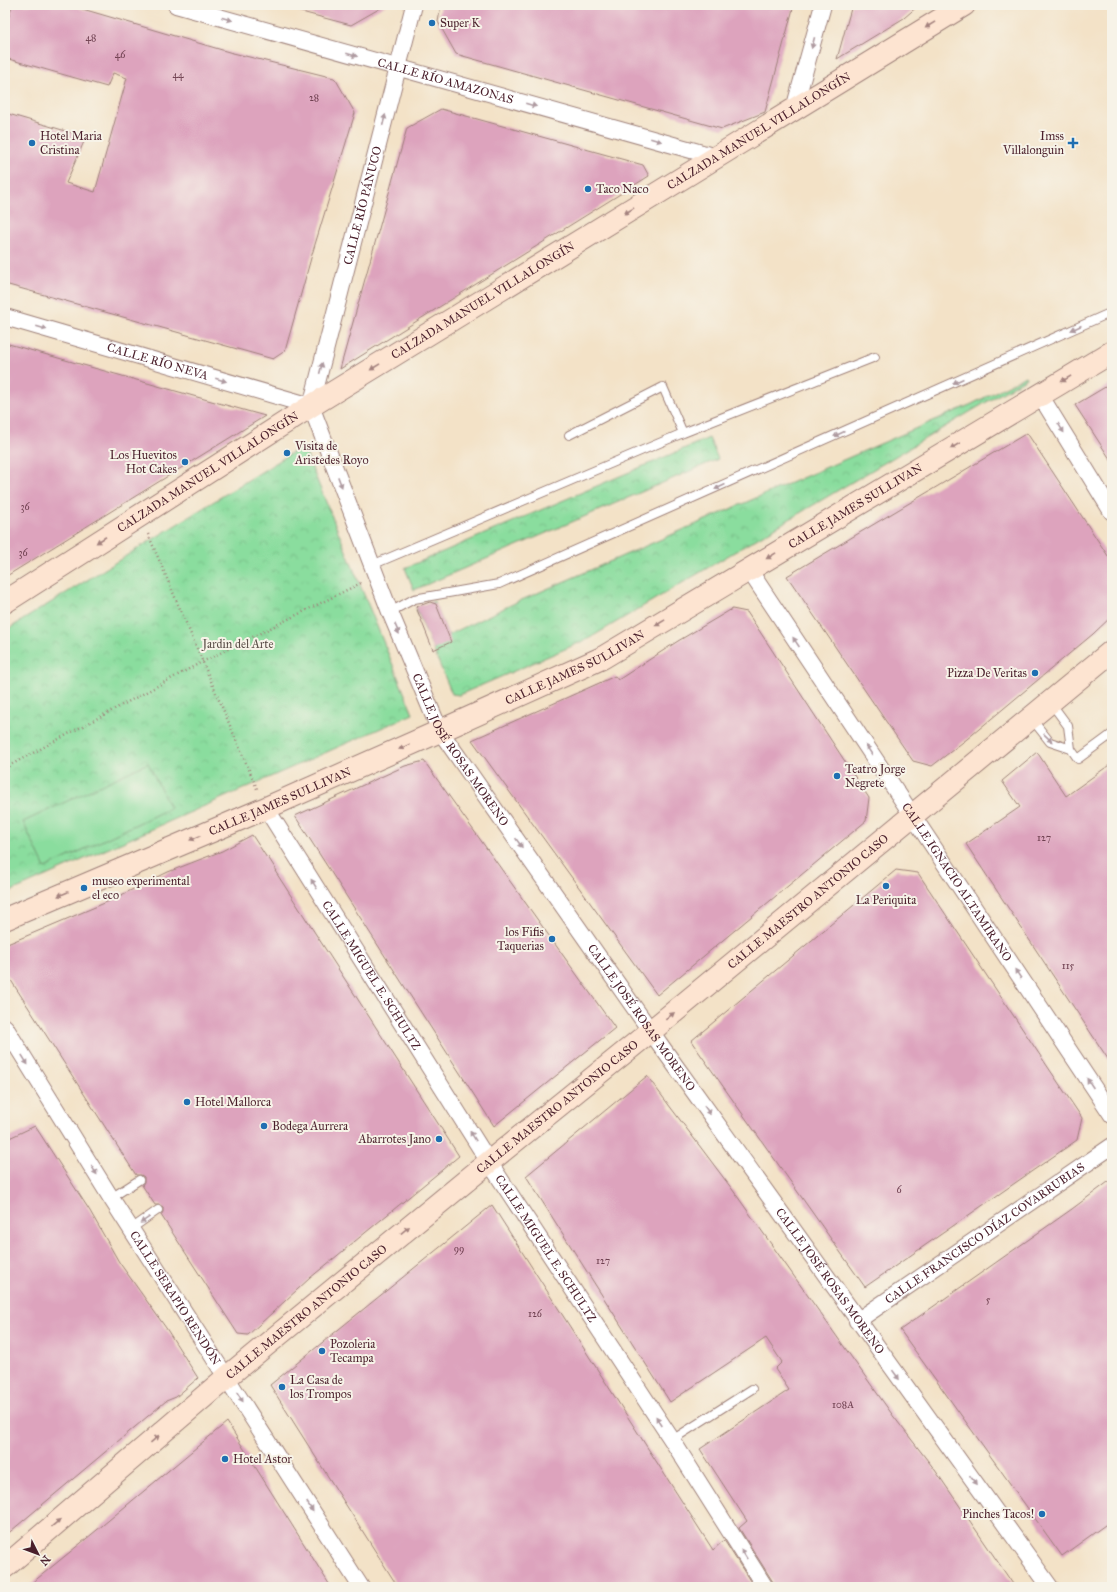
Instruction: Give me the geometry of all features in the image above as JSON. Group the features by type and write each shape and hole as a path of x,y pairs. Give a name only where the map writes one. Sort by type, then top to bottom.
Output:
{"main road":[{"name":"CALZADA MANUEL VILLALONGÍN","path":"5,602 311,406 964,5"},
{"name":"CALLE JAMES SULLIVAN","path":"5,919 266,808 602,658 1112,352"},
{"name":"CALLE MAESTRO ANTONIO CASO","path":"5,1567 227,1377 651,1031 1112,651"}],"street":[{"name":"CALLE RÍO AMAZONAS","path":"176,5 716,157"},
{"name":"CALLE RÍO PÁNUCO","path":"311,406 414,5"},
{"path":"794,109 823,5"},
{"name":"CALLE RÍO NEVA","path":"5,318 311,406"},
{"path":"1040,395 1112,512"},
{"name":"CALLE JOSÉ ROSAS MORENO","path":"311,406 390,612 440,731 857,1321 1050,1587"},
{"name":"CALLE IGNACIO ALTAMIRANO","path":"749,570 1112,1115"},
{"name":"CALLE MIGUEL E. SCHULTZ","path":"266,808 489,1162 672,1440 765,1587"},
{"name":"CALLE SERAPIO RENDÓN","path":"5,1026 111,1198 361,1587"},
{"name":"CALLE FRANCISCO DÍAZ COVARRUBIAS","path":"857,1321 1112,1146"}],"lane":[{"path":"390,612 414,599 499,584 1112,312"},
{"path":"374,570 683,433 875,357"},
{"path":"569,435 663,387 683,433"},
{"path":"1050,703 1068,726 1071,749 1078,759 1112,734"},
{"path":"1031,718 1050,742 1071,749"},
{"path":"111,1198 139,1180"},
{"path":"131,1229 158,1210"},
{"path":"672,1440 752,1389"}],"path":[{"path":"140,515 266,808"},
{"path":"5,768 374,570"}],"green space":[{"path":"1026,376 1027,378 588,639 459,695 452,694 416,608 434,601 448,635 517,602 972,404"},
{"path":"709,438 718,459 414,590 405,568"},
{"name":"Jardin del Arte","path":"303,446 413,714 5,894 5,631"},
{"path":"148,763 170,808 45,868 23,822"}],"building":[{"path":"12,5 69,5 229,52 334,78 336,80 355,113 313,251 285,351 273,359 5,284 5,113 86,137 66,183 95,192 127,78 113,73 107,87 5,58 5,30"},
{"path":"295,5 386,5 351,25 294,10"},
{"path":"441,5 794,5 765,112 722,129 456,54 438,22"},
{"path":"852,5 919,5 904,18 837,59"},
{"path":"441,109 643,165 649,176 340,369 407,128"},
{"path":"5,343 197,397 265,416 5,577"},
{"path":"1112,383 1112,462 1075,405"},
{"path":"1027,433 1112,562 1112,616 1093,634 967,739 932,766 913,761 787,576"},
{"path":"430,602 436,604 451,642 433,650 416,607"},
{"path":"732,609 747,612 869,798 866,821 657,995 472,740 615,676 618,680 678,641"},
{"path":"1037,752 1066,796 1112,763 1112,1065 966,844 1020,807 1002,781"},
{"path":"424,761 615,1028 494,1126 295,816 405,766"},
{"path":"252,835 267,858 268,857 277,871 275,871 459,1156 310,1278 248,1335 238,1334 161,1215 163,1212 163,1207 160,1205 155,1205 142,1185 144,1182 144,1177 141,1175 136,1175 5,971 5,945 107,902 168,872 222,851"},
{"path":"896,870 918,873 1082,1118 1077,1140 865,1287 691,1041"},
{"path":"647,1076 732,1189 894,1417 935,1470 1015,1587 774,1587 773,1582 739,1528 747,1521 700,1449 789,1390 775,1369 782,1362 766,1338 670,1402 526,1176"},
{"path":"35,1126 90,1211 119,1262 166,1328 198,1378 176,1397 166,1401 5,1536 5,1140"},
{"path":"1112,1179 1112,1520 1062,1556 900,1330 1072,1209"},
{"path":"492,1205 713,1550 724,1540 754,1587 398,1587 270,1385"},
{"path":"227,1422 331,1587 27,1587 97,1530"}],"place":[{"name":"Super K","path":"432,23"},
{"name":"Hotel Maria Cristina","path":"32,143"},
{"name":"Imss Villalonguin","path":"1073,143"},
{"name":"Taco Naco","path":"588,189"},
{"name":"Visita de Aristedes Royo","path":"287,453"},
{"name":"Los Huevitos Hot Cakes","path":"185,462"},
{"name":"Pizza De Veritas","path":"1035,673"},
{"name":"Teatro Jorge Negrete","path":"837,776"},
{"name":"La Periquita","path":"886,886"},
{"name":"museo experimental el eco","path":"84,888"},
{"name":"los Fifis Taquerias","path":"552,939"},
{"name":"Hotel Mallorca","path":"187,1102"},
{"name":"Bodega Aurrera","path":"264,1126"},
{"name":"Abarrotes Jano","path":"439,1139"},
{"name":"Pozoleria Tecampa","path":"322,1351"},
{"name":"La Casa de los Trompos","path":"282,1387"},
{"name":"Hotel Astor","path":"225,1459"},
{"name":"Pinches Tacos!","path":"1042,1514"}]}
